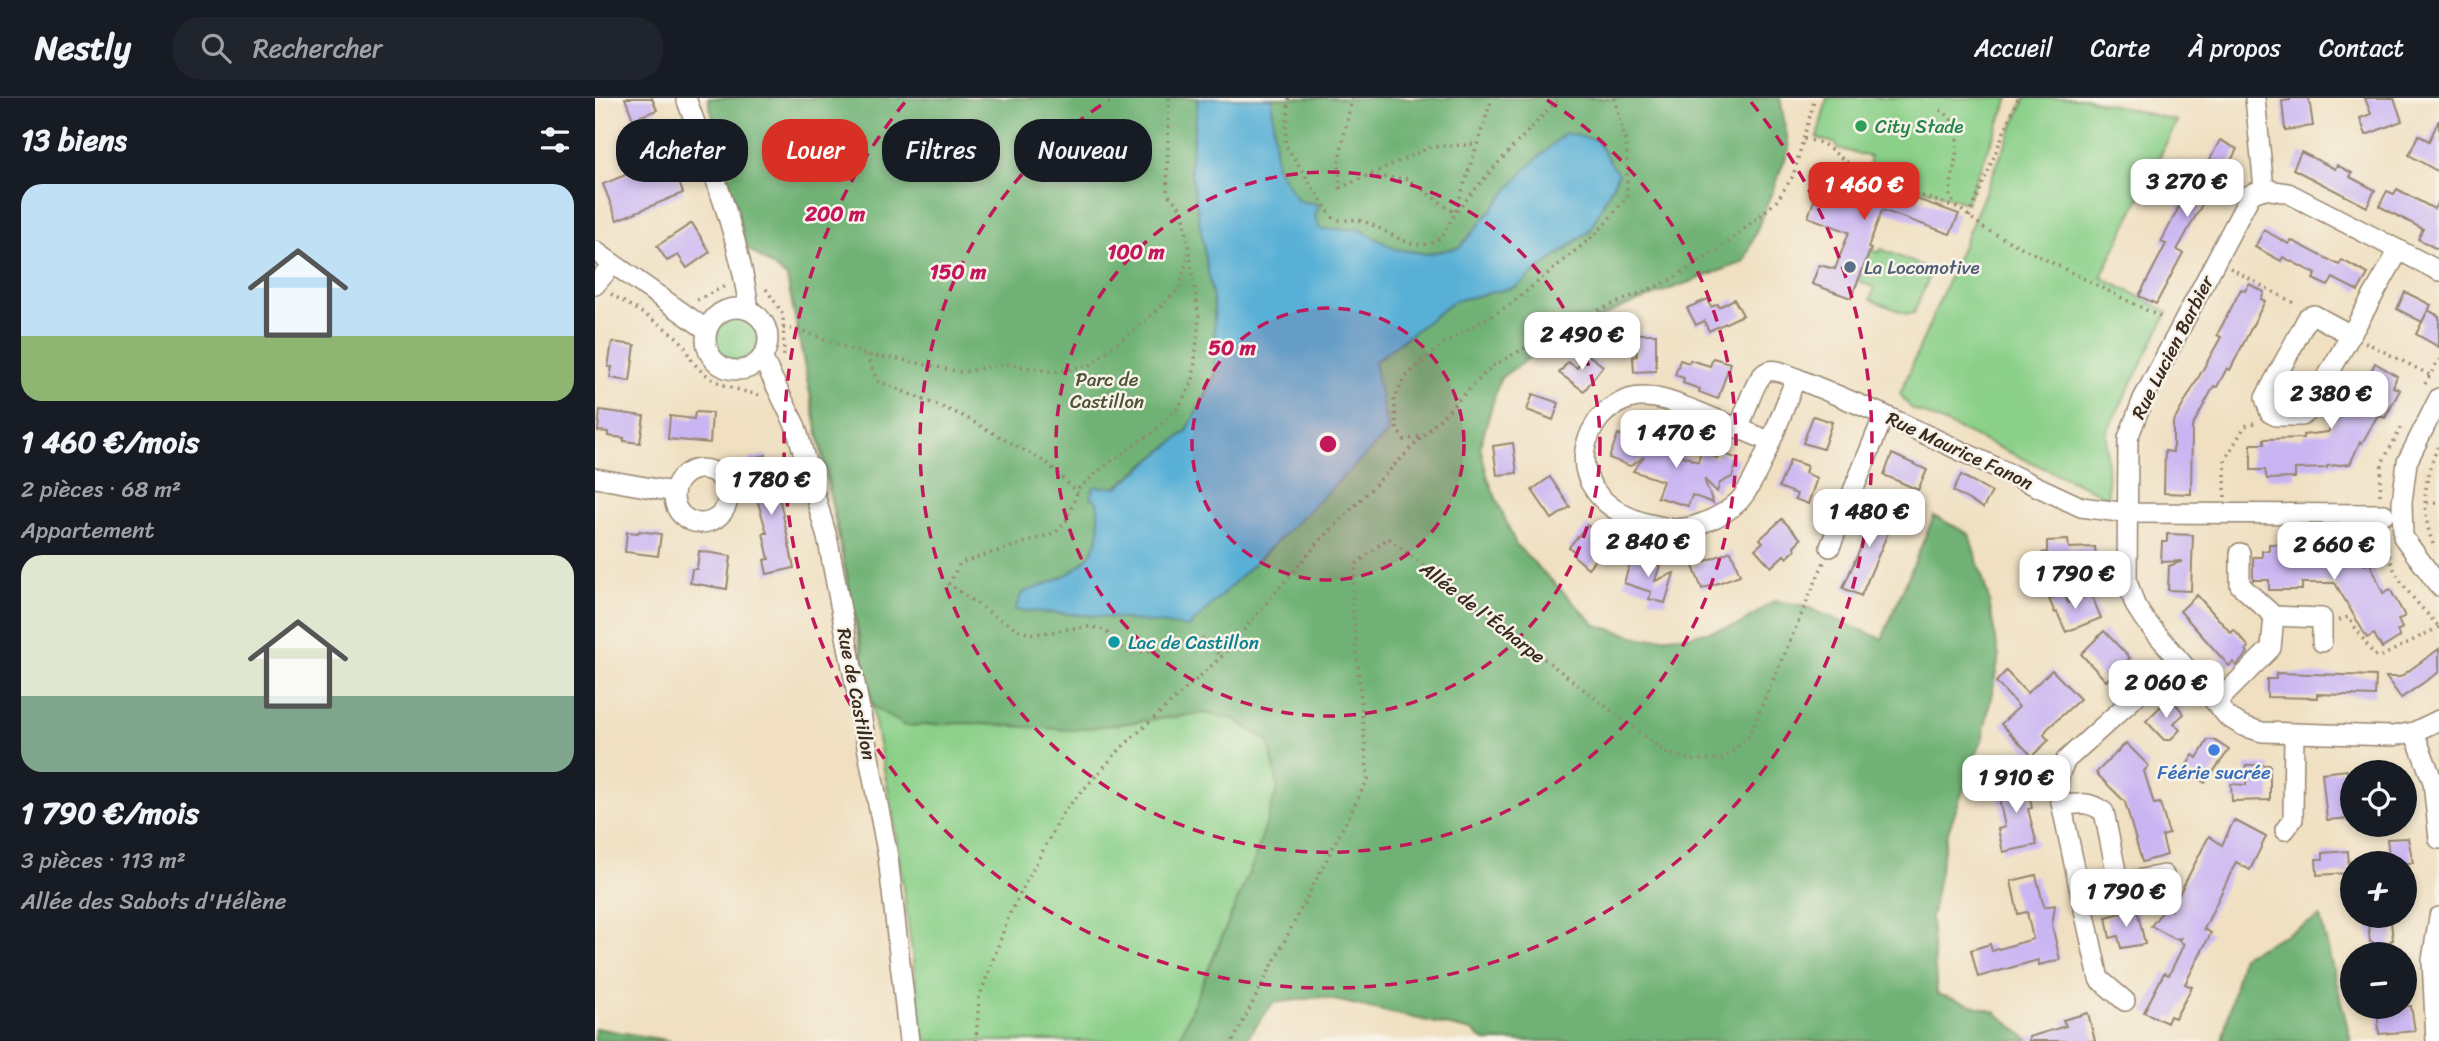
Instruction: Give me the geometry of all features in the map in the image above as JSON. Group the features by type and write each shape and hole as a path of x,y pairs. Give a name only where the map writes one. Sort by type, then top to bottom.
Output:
{"street":[{"path":"686,98 745,278 749,310"},
{"path":"2255,98 2264,190 2288,193 2439,271"},
{"name":"Rue Lucien Barbier","path":"2264,190 2251,194 2143,399 2128,438 2127,581 2135,605 2177,659 2228,717 2243,726 2262,732 2392,736 2414,732 2439,720"},
{"path":"2351,335 2314,315 2308,317 2266,397 2267,409 2276,416 2302,416 2307,412 2351,335 2399,250"},
{"path":"595,251 707,330"},
{"path":"595,285 613,265"},
{"path":"728,309 749,310 765,325 767,347 762,357 755,364 737,370 719,364 707,349 707,330 711,320 728,309"},
{"name":"Rue de Castillon","path":"762,357 796,427 828,541 888,857 909,1041"},
{"name":"Rue Maurice Fanon","path":"1739,428 1760,375 1776,370 1884,415 2081,507 2127,513 2384,514"},
{"path":"1769,441 1662,398 1643,396 1622,401 1602,414 1590,432 1584,452 1587,476 1598,495 1615,512 1648,524 1676,529 1710,520 1738,502 1751,485 1796,378"},
{"path":"2439,398 2407,462 2402,502 2403,537 2439,586"},
{"path":"1830,547 1884,415"},
{"path":"595,478 674,492"},
{"path":"2240,553 2240,585 2274,616 2322,618 2322,634"},
{"path":"2216,702 2271,648 2274,616"},
{"path":"2125,1001 2099,979 2057,780 2066,760 2177,659"},
{"path":"2414,732 2433,782 2438,809 2439,839"},
{"path":"2285,830 2293,818 2294,733"},
{"path":"2062,806 2082,803 2094,805 2104,812 2116,871 2111,880"},
{"path":"2079,887 2111,880 2125,882 2164,875"},
{"path":"2436,1041 2435,960 2439,917"}],"path":[{"path":"1169,98 1167,192 1183,211 1199,317 1193,383 1178,408 1156,430 1102,468 1080,488 1066,521 1055,533 960,563 949,584 1026,633 1068,631 1091,625 1104,630 1127,652 1147,652 1199,637 1209,643 1221,657"},
{"path":"1289,98 1285,144 1332,217 1342,222 1358,219 1378,226 1405,242 1428,244 1445,235 1455,214 1492,98"},
{"path":"1352,98 1339,160 1340,188 1431,147 1478,144"},
{"path":"1455,214 1518,141 1560,98"},
{"path":"1421,437 1405,440 1397,430 1394,398 1405,377 1440,346 1521,296 1598,232 1627,197 1627,148 1614,98"},
{"path":"976,1041 979,998 1010,913 1064,811 1122,747 1221,657 1315,545 1490,367 1573,321 1671,280 1725,245 1776,202 1793,176 1815,98"},
{"path":"1969,217 2018,98"},
{"path":"1940,110 1947,113 1958,135 1950,197 1960,209 1985,229 2182,328"},
{"path":"1804,139 1822,144 1865,176 1960,209"},
{"path":"1367,176 1408,179 1455,214"},
{"path":"783,328 800,330 866,355 961,372 1007,364 1055,372 1090,365 1145,321 1180,288 1189,248"},
{"path":"2216,261 2314,315"},
{"path":"2351,335 2430,375"},
{"path":"866,355 878,380 961,415 1047,463 1078,493"},
{"path":"2225,498 2225,460 2245,426 2276,416"},
{"path":"2435,548 2426,515 2426,477 2439,446"},
{"name":"Allée de l'Écharpe","path":"1233,1041 1368,779 1352,601 1356,564 1388,538 1666,753 1693,760 1723,760 1748,738 1830,547"},
{"path":"2322,634 2348,617 2374,655 2379,657 2439,627"}],"green space":[{"name":"Parc de Castillon","path":"708,98 1780,98 1789,149 1744,262 1616,310 1555,340 1499,379 1427,450 1214,1041 924,1041 893,815 787,277 746,247 729,182 748,182 748,119 713,119"},
{"path":"708,98 1198,98 1190,168 1214,305 1215,378 1187,431 1097,502 1099,530 1090,555 1059,579 1022,593 1016,610 1097,616 1374,362 1454,301 1516,287 1590,231 1618,174 1525,170 1461,247 1427,254 1395,249 1359,229 1320,229 1315,216 1298,201 1276,167 1272,98 1780,98 1789,149 1744,262 1624,306 1557,339 1500,378 1480,446 1488,479 1516,545 1596,625 1645,639 1692,635 1739,625 1774,601 1802,605 1882,639 1934,516 1969,534 1988,596 1999,657 1983,737 1947,834 1931,918 1937,994 1995,1012 2030,1041 1485,1041 1472,1031 1321,997 1273,1003 1245,1041 1178,1041 1254,861 1278,787 1269,742 1234,719 1205,713 1073,730 966,723 905,726 873,706 787,277 746,247 729,182 748,182 748,119 713,119"},
{"path":"1827,98 2009,98 1966,203 1869,171 1870,157 1837,148 1837,144 1817,138"},
{"path":"2025,98 2085,98 2177,121 2101,277 2168,312 2106,433 2108,497 1911,408 1900,394"},
{"path":"1871,249 1879,253 1881,249 1932,270 1914,313 1906,314 1870,299 1875,288 1858,281"},
{"path":"737,319 752,325 758,340 752,355 737,361 722,355 716,340 722,325"},
{"path":"2320,917 2340,997 2340,1019 2346,1019 2351,1041 2222,1041 2242,956"},
{"path":"595,1028 671,1041 595,1041"}],"water":[{"name":"Lac de Castillon","path":"1198,98 1272,98 1276,167 1298,201 1319,204 1315,216 1320,229 1359,229 1395,249 1427,254 1460,247 1525,170 1565,133 1596,140 1618,174 1590,230 1516,287 1454,301 1374,362 1388,433 1189,627 1015,610 1022,593 1059,579 1090,555 1099,527 1097,502 1090,496 1094,487 1118,487 1187,431 1215,378 1214,305 1190,168"}],"building":[{"path":"625,98 652,98 657,110 633,119"},
{"path":"2309,98 2313,126 2285,130 2282,101"},
{"path":"2365,98 2394,98 2402,121 2366,135 2360,118 2371,114"},
{"path":"2439,120 2439,172 2409,155 2418,135 2429,141"},
{"path":"2220,140 2237,149 2210,201 2205,199 2177,250 2183,253 2156,304 2139,296 2166,244 2161,242 2201,164 2206,167"},
{"path":"2301,152 2335,169 2337,165 2352,173 2350,177 2375,190 2367,207 2293,169"},
{"path":"1826,167 1959,214 1950,234 1882,210 1868,248 1871,249 1851,298 1812,284 1819,265 1835,269 1849,232 1808,217"},
{"path":"616,179 616,182 679,182 683,193 617,220 603,184"},
{"path":"2397,189 2434,209 2439,200 2439,250 2418,239 2423,229 2379,206 2387,191 2394,194"},
{"path":"692,223 710,252 687,268 678,255 667,261 657,246"},
{"path":"2264,230 2289,244 2291,240 2339,265 2342,260 2368,274 2358,291 2333,278 2328,286 2313,279 2316,274 2283,257 2281,261 2255,247"},
{"path":"2249,284 2264,292 2261,299 2265,301 2230,370 2227,368 2217,387 2214,386 2192,427 2191,494 2164,493 2165,451 2173,452 2173,423 2221,337 2217,335 2241,289 2245,291"},
{"path":"2405,292 2431,305 2422,322 2397,309"},
{"path":"1708,299 1711,307 1718,304 1719,307 1734,299 1743,315 1709,331 1704,321 1696,325 1687,308"},
{"path":"2428,310 2439,316 2439,347 2416,334"},
{"path":"1636,334 1656,334 1656,371 1634,372 1633,357 1637,356"},
{"path":"612,342 635,345 630,381 610,378 612,367 608,367"},
{"path":"1587,354 1603,366 1584,391 1559,373 1568,362 1577,368"},
{"path":"1713,358 1730,363 1718,399 1699,392 1700,389 1683,383 1684,378 1675,375 1680,360 1710,366"},
{"path":"2375,363 2397,376 2393,387 2400,390 2385,418 2378,415 2362,443 2360,442 2350,464 2295,469 2295,478 2267,479 2265,470 2251,470 2251,444 2264,444 2264,439 2303,438 2303,435 2328,432 2361,372 2369,375"},
{"path":"1533,394 1559,403 1553,420 1527,410"},
{"path":"600,410 644,416 640,443 624,441 624,438 608,436 608,432 598,431"},
{"path":"695,412 712,413 710,443 668,439 670,416 694,419"},
{"path":"1813,416 1832,422 1823,449 1803,443"},
{"path":"1618,434 1698,462 1701,452 1717,458 1720,452 1738,459 1732,477 1720,483 1717,492 1704,479 1713,503 1692,495 1688,506 1657,497 1663,481 1633,471 1644,457 1630,466 1609,458"},
{"path":"1513,443 1517,473 1497,475 1493,446"},
{"path":"1892,454 1927,470 1918,490 1884,475"},
{"path":"766,455 774,492 778,491 794,568 767,574 764,560 769,559 763,533 767,533 748,468 751,468 749,459"},
{"path":"1790,460 1807,466 1805,473 1817,478 1808,504 1795,499 1797,494 1779,487"},
{"path":"1961,475 1992,492 1983,508 1953,491"},
{"path":"1550,477 1570,507 1552,519 1532,490"},
{"path":"1873,503 1890,510 1887,518 1893,521 1861,596 1843,588 1867,533 1861,531"},
{"path":"1782,519 1801,539 1787,558 1784,555 1771,567 1755,549 1763,542 1760,539"},
{"path":"1587,525 1609,544 1588,568 1573,555 1575,552 1569,547"},
{"path":"627,532 661,534 658,556 625,552"},
{"path":"2167,534 2193,535 2191,591 2168,590 2169,566 2183,561 2161,562 2162,542 2167,542"},
{"path":"2068,540 2069,548 2095,547 2097,566 2044,570 2042,553 2047,552 2047,541"},
{"path":"2269,544 2334,544 2334,547 2355,547 2365,565 2370,563 2383,593 2390,589 2405,616 2398,620 2402,628 2397,631 2400,637 2382,648 2374,634 2367,638 2335,583 2302,583 2302,590 2269,590 2269,580 2253,580 2253,557 2262,557 2262,551 2269,551"},
{"path":"699,551 731,556 727,589 690,583 692,569 697,569"},
{"path":"1731,551 1740,575 1702,589 1693,566"},
{"path":"1632,556 1660,565 1655,581 1674,573 1665,603 1649,599 1651,592 1624,583"},
{"path":"2064,593 2068,603 2091,594 2101,618 2066,632 2049,599"},
{"path":"2197,595 2231,633 2234,630 2249,647 2246,650 2248,653 2236,666 2233,662 2229,666 2180,611"},
{"path":"2104,631 2130,658 2106,681 2081,654"},
{"path":"2439,649 2439,672 2401,698 2386,677 2400,677"},
{"path":"2052,670 2080,699 2047,729 2044,735 2049,740 2032,756 2001,724 2019,707 1996,682 2006,671 2027,693"},
{"path":"2276,673 2376,676 2375,696 2317,694 2317,698 2267,697 2267,679 2276,679"},
{"path":"2170,697 2184,714 2174,723 2180,730 2170,740 2164,740 2146,721"},
{"path":"2208,740 2214,740 2229,750 2205,783 2184,770 2193,755 2197,758"},
{"path":"2126,743 2149,766 2144,771 2154,804 2160,803 2169,834 2162,836 2167,855 2142,862 2125,802 2096,773"},
{"path":"2246,765 2270,765 2270,800 2232,801 2231,784 2246,785"},
{"path":"2340,771 2340,819 2327,820 2322,773"},
{"path":"2025,777 2032,808 2028,809 2037,845 2003,852 1998,829 2005,827 1996,784"},
{"path":"2234,820 2266,837 2250,870 2236,862 2204,929 2211,933 2185,984 2192,987 2175,1018 2170,1016 2167,1023 2144,1012 2164,973 2169,975 2184,944 2179,941 2181,938 2175,939 2151,926 2166,907 2171,910 2209,836 2222,845"},
{"path":"2408,838 2411,851 2388,851 2387,839"},
{"path":"2340,852 2340,874 2317,875 2316,859 2323,859 2323,853"},
{"path":"2036,875 2044,907 2055,905 2052,925 2060,960 2039,965 2038,960 1978,977 1971,950 1990,944 1992,951 2033,939 2027,912 2018,914 2011,881"},
{"path":"2137,909 2145,944 2121,948 2118,936 2110,938 2106,917"},
{"path":"2368,928 2392,928 2393,940 2390,942 2370,942"},
{"path":"2088,1013 2095,1041 2029,1041 2029,1037 2066,1026 2063,1020"},
{"path":"2378,1019 2413,1019 2415,1031 2379,1034"}],"place":[{"name":"City Stade","path":"1861,126"},
{"name":"La Locomotive","path":"1850,267"},
{"name":"Lac de Castillon","path":"1114,642"},
{"name":"Féérie sucrée","path":"2214,750"}]}
